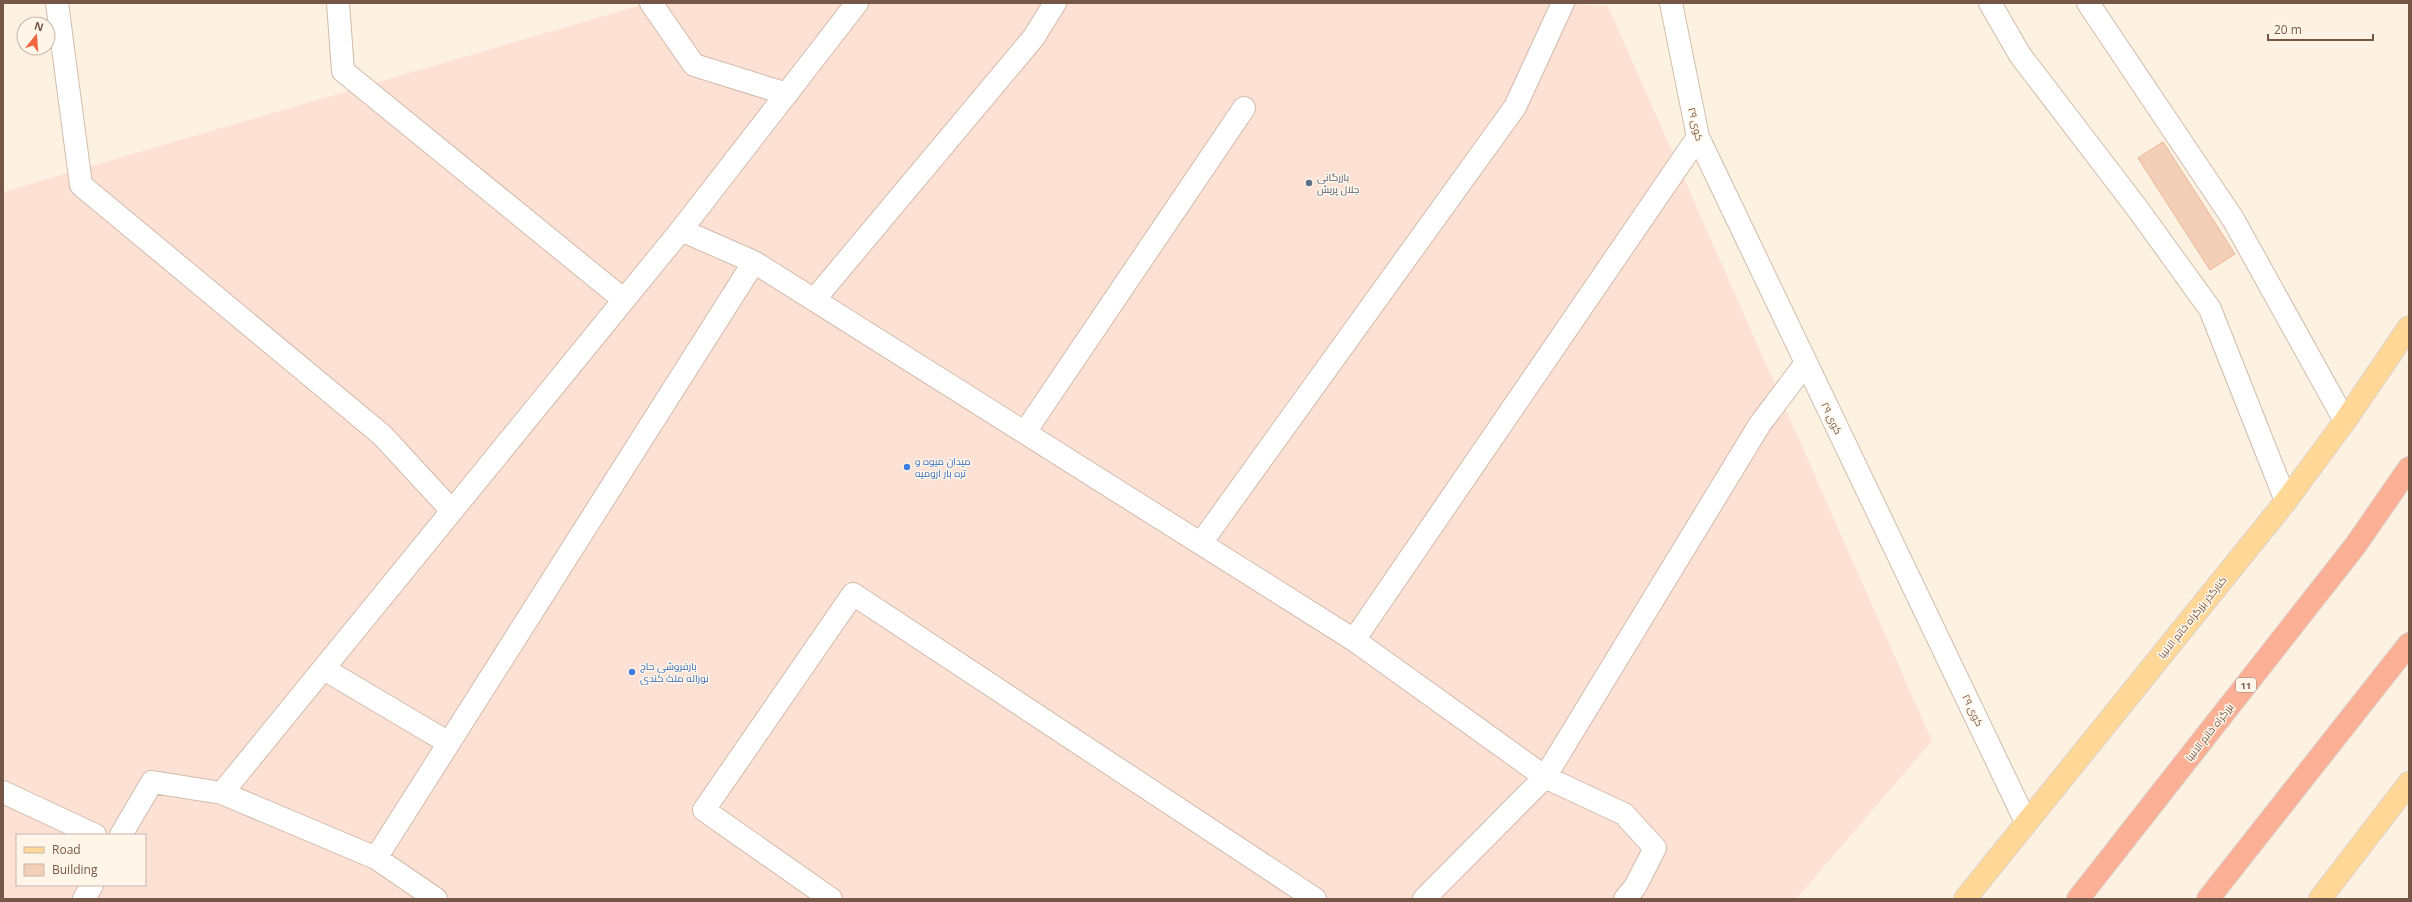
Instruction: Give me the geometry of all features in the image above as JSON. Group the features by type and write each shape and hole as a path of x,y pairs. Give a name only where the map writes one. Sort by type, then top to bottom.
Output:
{"highway":[{"name":"بزرگراه خاتم الانبیا","path":"2078,899 2356,546 2409,468"},
{"path":"2208,899 2409,644"}],"main road":[{"name":"کنارگذر بزرگراه خاتم الانبیا","path":"1965,899 2286,501 2345,421 2409,326"},
{"path":"2320,899 2409,783"}],"street":[{"path":"57,3 81,185 382,435 452,510"},
{"path":"338,3 343,71 624,300"},
{"path":"651,3 694,65 787,94"},
{"path":"222,793 681,230 857,3"},
{"path":"814,300 1034,37 1055,3"},
{"path":"1201,543 1515,107 1563,3"},
{"name":"کوی ۲۹","path":"1671,3 1698,137 2026,822"},
{"path":"1990,3 2020,55 2137,208 2210,309 2286,501"},
{"path":"2088,3 2233,219 2345,421"},
{"path":"1025,432 1244,108"},
{"path":"1354,640 1698,137"},
{"path":"681,230 754,262 1354,640 1545,777 1624,814 1654,848 1635,887 1625,899"},
{"path":"376,858 754,262"},
{"path":"1424,899 1545,777 1760,424 1806,363"},
{"path":"831,899 704,810 853,594 1315,899"},
{"path":"324,669 449,743"},
{"path":"122,834 152,782 222,793 376,858 436,899"},
{"path":"3,792 93,834"},
{"path":"84,899 91,886"}],"shaded area":[{"name":"میدان میوه و تره بار ارومیه","path":"648,3 1562,3 1608,6 1932,741 1796,899 3,899 3,192"}],"building":[{"path":"2163,142 2235,254 2210,270 2138,158"}],"place":[{"name":"بازرگانی جلال پریش","path":"1309,183"},
{"name":"میدان میوه و تره بار ارومیه","path":"907,467"},
{"name":"بارفروشی حاج نوراله ملک کندی","path":"632,672"}]}
